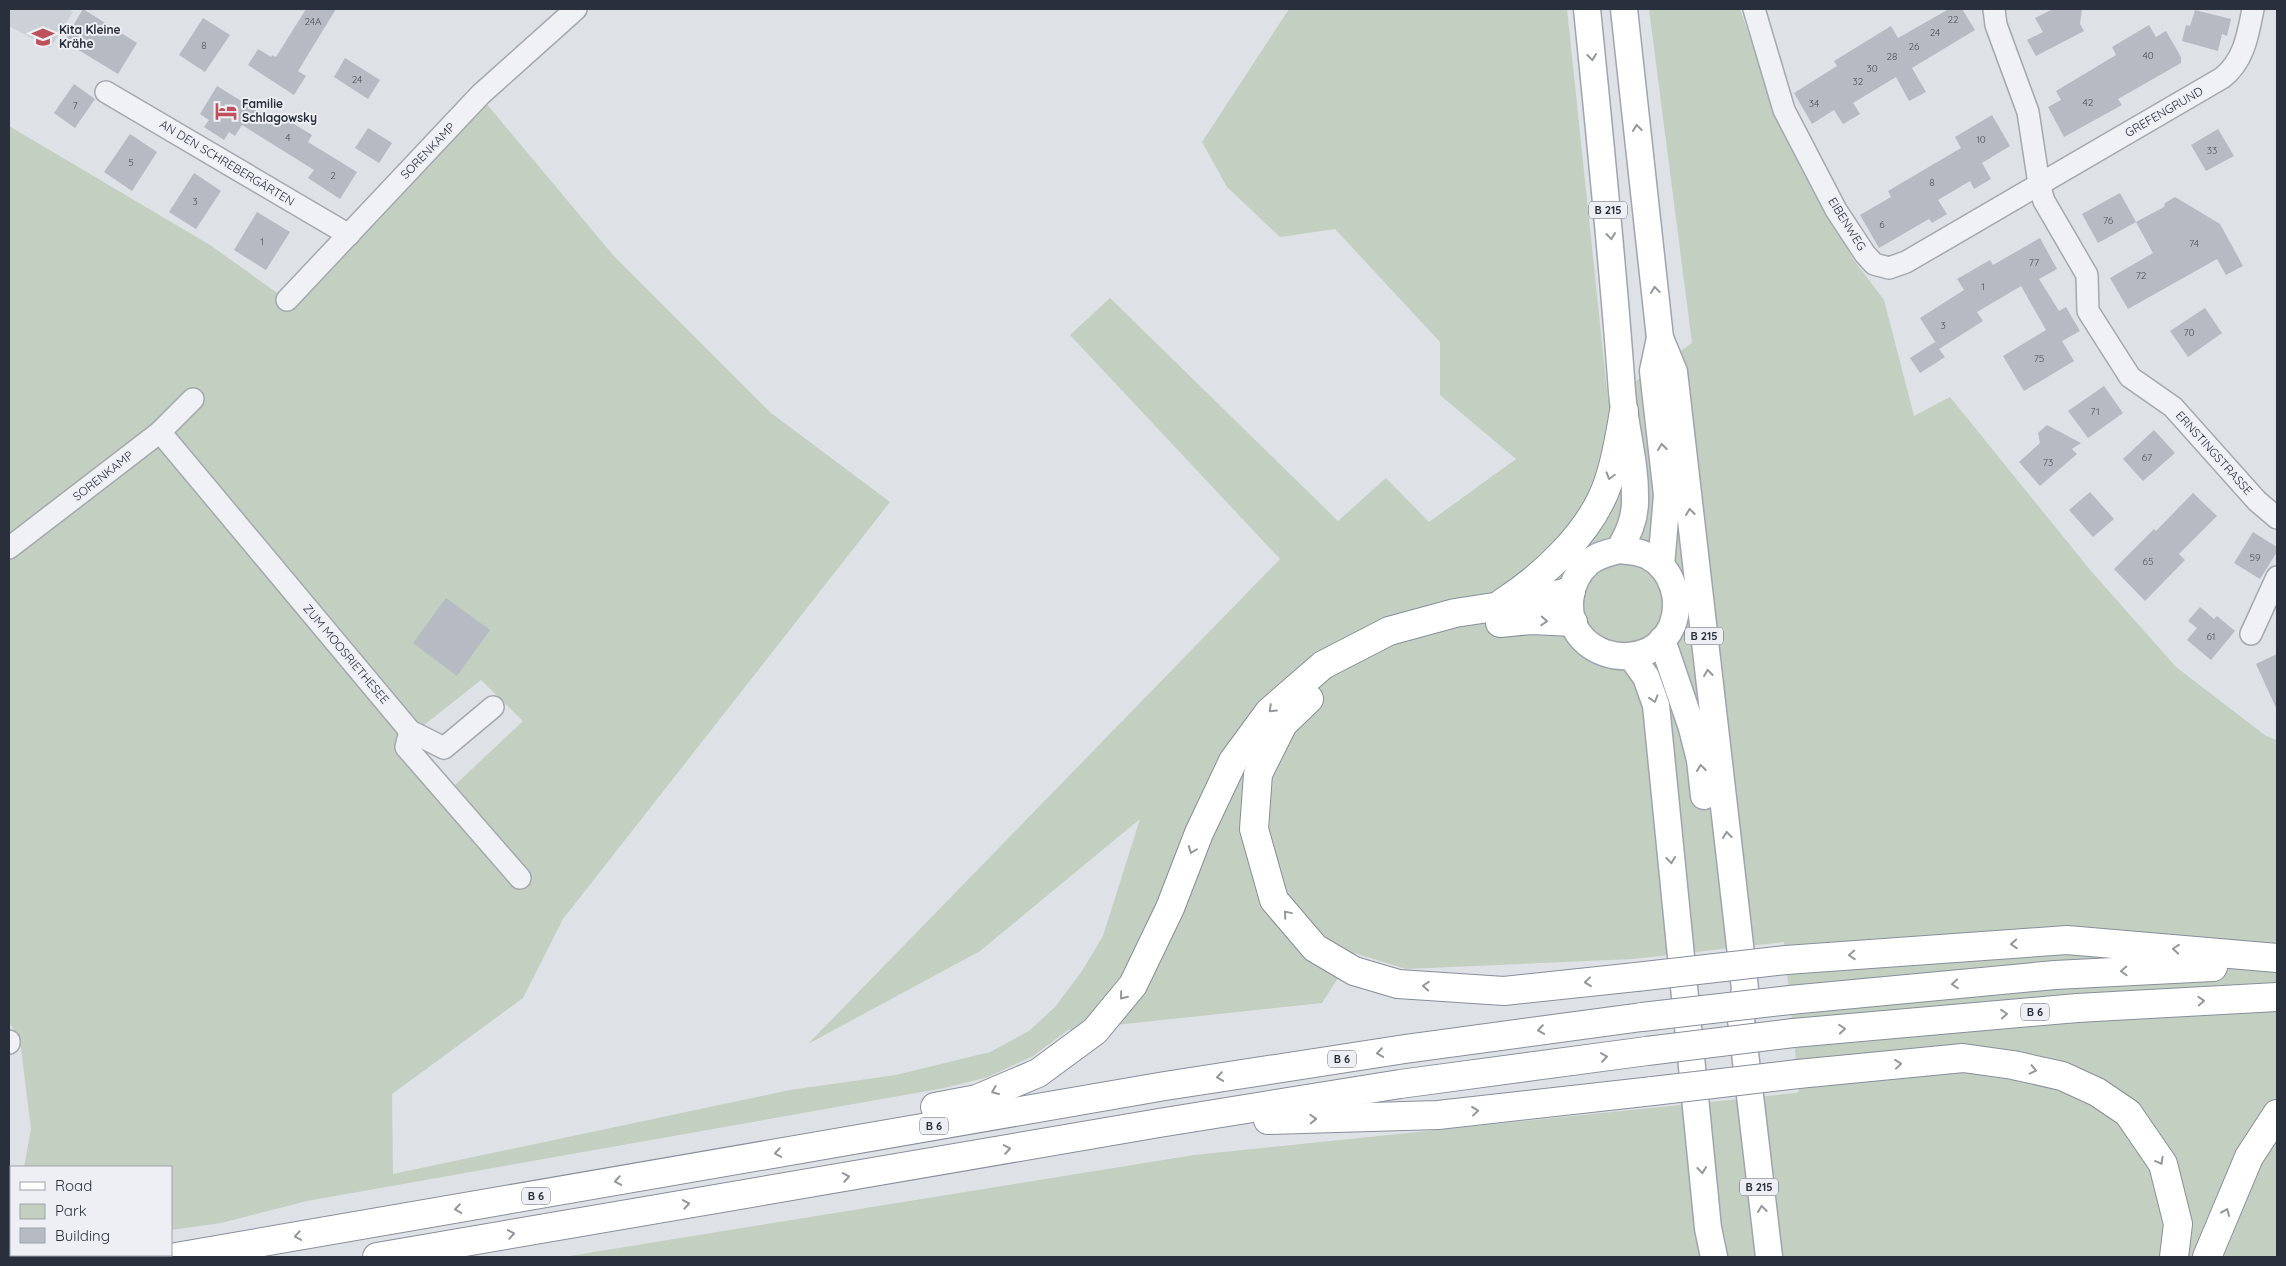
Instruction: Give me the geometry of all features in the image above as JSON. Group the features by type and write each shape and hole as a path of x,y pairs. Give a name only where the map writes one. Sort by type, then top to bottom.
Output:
{"highway":[{"path":"1495,608 1525,588 1556,560 1589,520 1607,485 1617,451 1624,411"},
{"path":"826,1144 847,1124 977,1098 1038,1073 1095,1031 1133,985 1170,908 1198,833 1233,761 1269,712 1323,665 1389,631 1455,613 1534,602 1571,591"},
{"path":"1573,622 1532,620 1463,627 1391,644 1331,678 1283,724 1258,774 1254,829 1274,900 1315,948 1354,971 1398,984 1504,991 1786,960 2068,940 2277,958"},
{"name":"B 6","path":"176,1257 1164,1086 1406,1049 1642,1017 1790,1000 2055,975 2277,964"},
{"name":"B 6","path":"377,1257 1159,1123 1400,1084 1794,1033 2077,1008 2277,997"},
{"path":"1159,1123 1438,1115 1798,1074 1963,1058 2013,1065 2062,1076 2097,1092 2128,1114 2163,1164 2178,1224 2174,1257"},
{"path":"2207,1257 2249,1157 2277,1114"}],"main road":[{"name":"B 215","path":"1587,9 1612,241 1624,411 1633,453 1635,502 1631,528 1619,550"},
{"name":"B 215","path":"1624,9 1660,338 1674,372 1746,989 1740,1017"},
{"name":"B 215","path":"1571,591 1569,606 1573,622 1580,635 1590,646 1609,655 1631,656 1648,651 1662,640 1671,627 1676,611 1673,587 1661,566 1667,495 1653,371 1660,338"},
{"path":"1571,591 1578,576 1588,563 1602,554 1619,550 1641,554 1661,566"},
{"name":"B 215","path":"1662,640 1692,728 1700,760 1710,845 1719,888 1732,990 1740,1017 1768,1257"},
{"path":"1631,656 1646,677 1656,705 1708,1228 1714,1257"}],"street":[{"name":"SORENKAMP","path":"287,300 481,94 576,9"},
{"name":"EIBENWEG","path":"1754,9 1784,110 1836,210 1865,254 1874,264 1890,268 1906,262 2039,184"},
{"name":"ERNSTINGSTRASSE","path":"1994,9 1996,25 2028,112 2039,184 2044,201 2087,275 2088,311 2130,377 2173,407 2257,501 2277,518"},
{"name":"GREFENGRUND","path":"2039,184 2163,113 2232,70 2247,40 2252,9"},
{"name":"AN DEN SCHREBERGÄRTEN","path":"106,92 349,235"},
{"name":"SORENKAMP","path":"9,548 160,432 193,399"},
{"name":"ZUM MOOSRIETHESEE","path":"160,432 410,731"},
{"path":"2251,634 2277,577"},
{"path":"493,706 444,748 410,731 406,747 520,878"}],"shaded area":[{"name":"Kita Kleine Krähe","path":"9,9 67,9 73,12 50,48 9,26"}],"green space":[{"path":"1289,9 1567,9 1608,400 1692,343 1649,9 1740,9 1783,133 1853,259 1884,300 1914,416 1950,397 2091,571 2176,667 2266,736 2277,740 2277,1257 563,1257 1194,1155 1796,1093 1799,1091 1784,942 1633,959 1406,969 1354,953 1322,1003 1068,1030 1033,1056 988,1077 944,1088 307,1201 221,1223 172,1230 172,1166 24,1166 31,1129 20,1041 9,1022 9,126 210,245 287,300 485,102 613,255 771,413 890,502 563,919 523,998 392,1094 393,1174 790,1090 896,1075 990,1052 1029,1031 1055,1007 1082,971 1103,936 1140,819 980,951 808,1044 1280,559 1070,335 1110,298 1338,521 1386,478 1429,522 1516,459 1440,395 1440,342 1335,229 1280,237 1227,187 1202,142","holes":["481,680 523,721 454,786 417,745 424,725"]},
{"path":"10,1214 10,1253 9,1253"}],"building":[{"path":"83,9 137,43 118,74 67,43 67,36"},
{"path":"306,9 336,9 298,71 306,76 294,95 248,65 258,49 271,57 272,55 276,57"},
{"path":"1949,9 1962,9 1975,30 1912,68 1926,92 1909,101 1896,77 1853,103 1860,114 1843,124 1834,110 1812,124 1794,93 1837,66 1834,61 1891,26 1898,38"},
{"path":"2053,9 2082,9 2080,24 2084,31 2036,56 2027,40 2043,32 2035,18"},
{"path":"2195,10 2231,19 2227,36 2222,34 2218,51 2182,41 2186,25 2190,26"},
{"path":"203,18 230,35 205,72 179,55"},
{"path":"2149,25 2156,37 2166,31 2181,57 2181,63 2118,99 2122,105 2064,137 2048,107 2061,100 2056,91 2116,55 2112,47"},
{"path":"345,58 380,80 368,99 334,77"},
{"path":"74,84 95,99 75,128 54,113"},
{"path":"217,86 274,121 278,114 312,135 308,142 357,172 340,199 308,178 314,170 242,125 235,136 229,132 224,140 204,127 209,120 200,114"},
{"path":"1992,115 2010,146 1982,163 1991,179 1974,189 1970,181 1938,200 1947,214 1932,223 1929,219 1879,248 1860,215 1891,197 1888,191 1961,148 1955,137"},
{"path":"368,128 392,143 379,163 355,148"},
{"path":"2218,129 2234,156 2206,171 2191,145"},
{"path":"130,134 157,152 132,191 104,172"},
{"path":"194,173 221,191 196,229 169,212"},
{"path":"2120,193 2136,222 2098,243 2082,214"},
{"path":"2175,197 2220,224 2243,266 2226,275 2217,259 2128,309 2110,278 2153,253 2136,222 2164,207 2165,203"},
{"path":"257,212 290,232 266,270 234,250"},
{"path":"2040,238 2057,269 2039,279 2059,311 2066,307 2080,331 2062,341 2074,361 2024,391 2003,356 2046,330 2021,286 1977,312 1983,321 1939,349 1945,357 1920,373 1910,358 1935,342 1938,346 1920,318 1964,290 1957,279 1990,260 1993,265"},
{"path":"2205,308 2222,333 2188,357 2170,331"},
{"path":"2104,386 2123,413 2088,438 2068,411"},
{"path":"2047,425 2081,443 2072,449 2077,454 2040,486 2019,462 2040,443 2038,433"},
{"path":"2154,430 2175,453 2143,481 2123,459"},
{"path":"2090,492 2114,519 2093,537 2069,510"},
{"path":"2193,493 2217,516 2179,554 2185,560 2145,601 2114,569 2154,529 2156,531"},
{"path":"2253,532 2277,547 2277,552 2260,579 2234,563"},
{"path":"446,598 490,630 457,676 413,643"},
{"path":"2200,607 2214,619 2217,616 2235,631 2211,660 2187,640 2197,628 2188,621"},
{"path":"2277,654 2277,710 2256,664"}],"place":[{"name":"Kita Kleine Krähe","path":"43,37"},
{"name":"Familie Schlagowsky","path":"226,111"}]}
